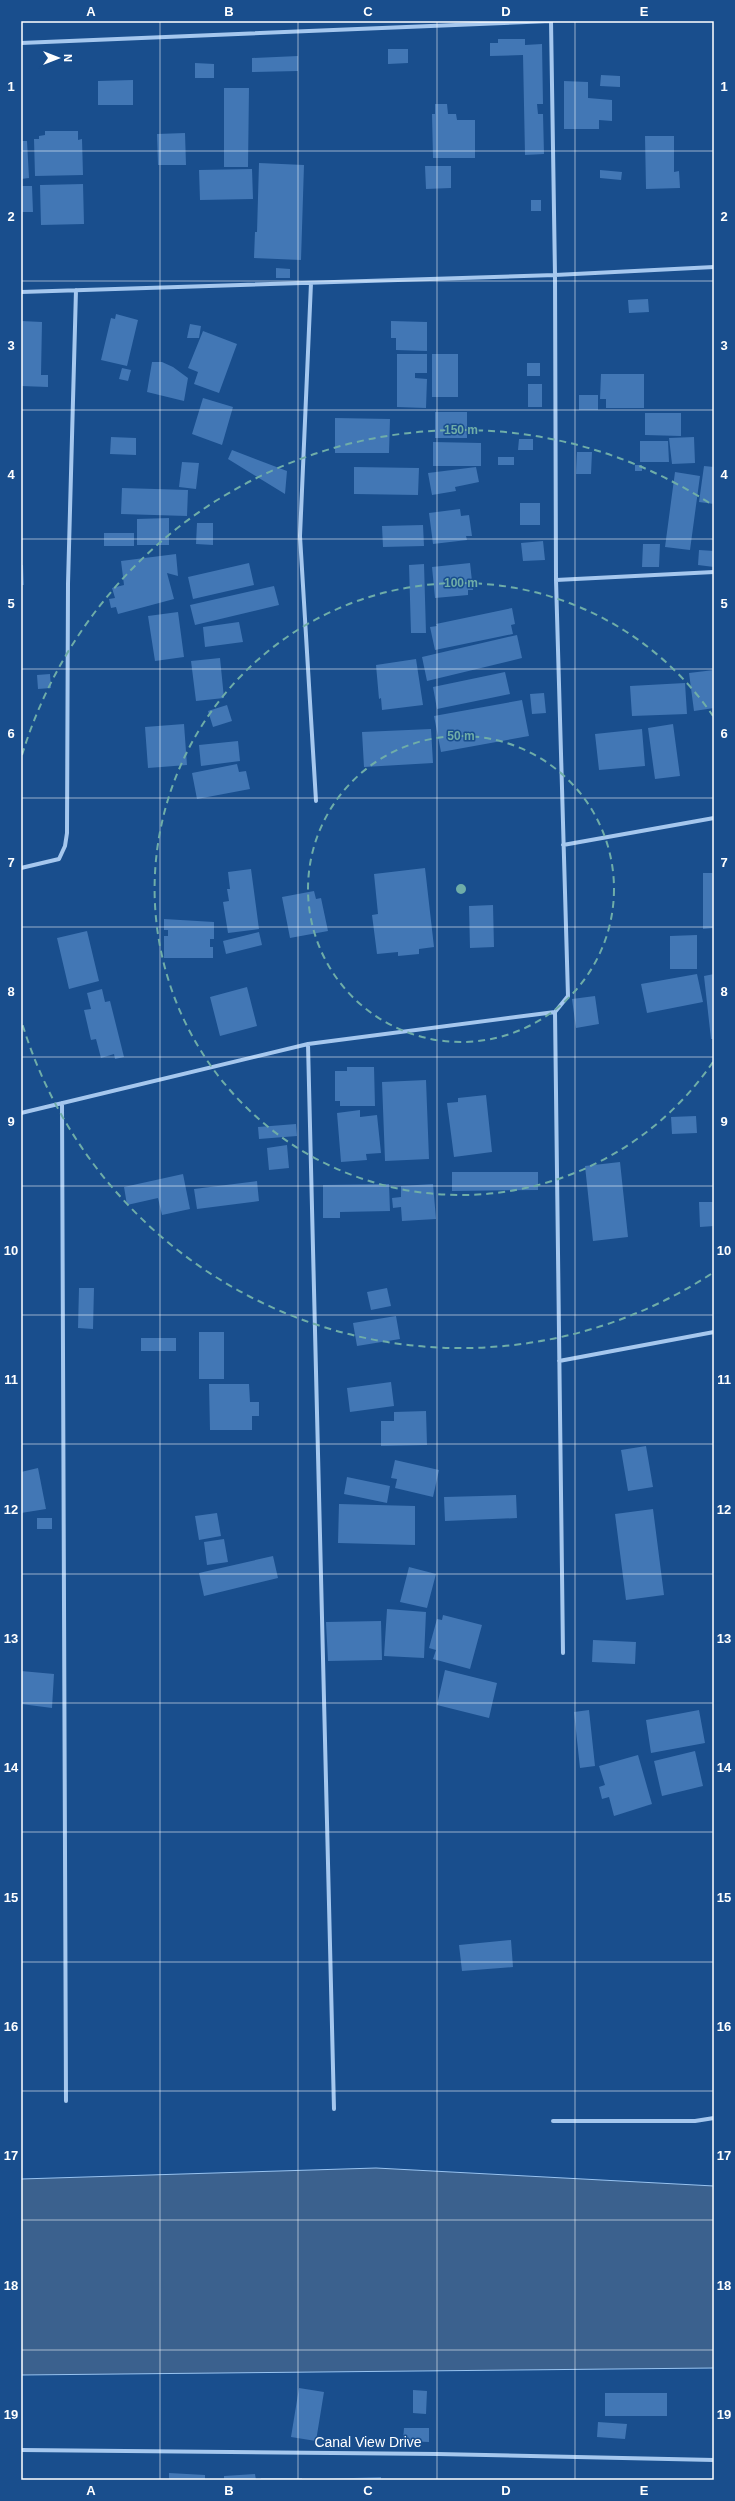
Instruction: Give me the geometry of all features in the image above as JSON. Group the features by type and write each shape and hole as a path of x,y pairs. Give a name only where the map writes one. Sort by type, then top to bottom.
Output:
{"street":[{"path":"21,43 550,21 555,275 556,580 568,996 555,1012 563,1653"},
{"path":"21,292 555,275 714,267"},
{"path":"311,283 300,536 316,801"},
{"path":"21,868 59,859 65,846 67,833 68,584 76,290"},
{"path":"556,580 714,572"},
{"path":"563,845 714,818"},
{"path":"21,1114 308,1044 555,1012"},
{"path":"308,1044 334,2109"},
{"path":"62,1103 66,2101"},
{"path":"559,1361 714,1332"},
{"path":"553,2121 695,2121 714,2118"},
{"name":"Canal View Drive","path":"21,2450 437,2454 714,2460"}],"water":[{"path":"376,2168 714,2186 714,2368 21,2375 21,2179"}],"building":[{"path":"498,39 525,39 525,45 542,44 543,104 537,104 538,114 543,114 544,154 525,155 523,55 490,56 490,43 498,43"},
{"path":"388,49 408,49 408,63 388,64"},
{"path":"298,56 298,71 252,72 252,58"},
{"path":"195,63 214,64 214,78 195,78"},
{"path":"601,75 620,76 620,87 600,86"},
{"path":"133,80 133,105 98,105 98,81"},
{"path":"564,81 588,82 588,98 612,100 612,121 599,120 599,129 564,129"},
{"path":"224,88 249,88 248,167 224,167"},
{"path":"435,104 447,104 448,114 456,114 457,120 475,120 475,158 433,158 432,114 435,114"},
{"path":"45,131 78,131 78,140 82,139 83,175 35,176 34,139 39,139 39,136 45,135"},
{"path":"185,133 186,165 158,165 157,134"},
{"path":"645,136 674,136 674,172 679,171 680,188 646,189"},
{"path":"21,141 27,141 29,178 21,179"},
{"path":"259,163 304,165 301,260 254,258 255,232 257,232"},
{"path":"425,166 451,166 451,188 426,189"},
{"path":"252,169 253,199 200,200 199,170"},
{"path":"600,170 622,172 621,180 600,178"},
{"path":"83,184 84,224 41,225 40,185"},
{"path":"21,186 32,186 33,212 21,212"},
{"path":"531,200 541,200 541,211 531,211"},
{"path":"276,268 290,269 290,278 276,278"},
{"path":"648,299 649,312 629,313 628,300"},
{"path":"116,314 138,320 127,366 101,360 111,318 115,319"},
{"path":"21,321 42,322 41,375 48,375 48,387 21,386"},
{"path":"391,321 427,322 427,351 396,350 396,338 391,338"},
{"path":"190,324 201,326 199,338 187,338"},
{"path":"203,331 237,344 219,393 194,384 198,372 188,368"},
{"path":"397,354 427,354 427,373 415,373 415,378 427,379 426,408 397,407"},
{"path":"432,354 458,354 458,397 432,397"},
{"path":"152,362 162,362 173,367 188,378 184,401 147,392"},
{"path":"527,363 540,363 540,376 527,376"},
{"path":"122,368 131,370 128,381 119,379"},
{"path":"601,374 644,374 644,408 606,408 606,399 600,399"},
{"path":"528,384 542,384 542,407 528,407"},
{"path":"579,395 598,395 598,410 579,410"},
{"path":"203,398 233,407 222,445 192,434"},
{"path":"435,412 467,412 467,438 435,438"},
{"path":"645,413 681,413 681,436 645,435"},
{"path":"335,418 390,419 389,453 335,453"},
{"path":"111,437 136,438 136,455 110,454"},
{"path":"694,437 695,463 672,464 669,438"},
{"path":"519,439 533,439 533,450 518,450"},
{"path":"640,441 668,441 669,462 640,462"},
{"path":"433,442 481,443 481,466 433,466"},
{"path":"232,450 287,471 285,494 228,459"},
{"path":"577,452 592,452 591,474 576,474"},
{"path":"498,457 514,457 514,465 498,465"},
{"path":"182,462 199,463 196,489 179,487"},
{"path":"635,465 642,465 642,471 635,471"},
{"path":"704,466 714,467 714,504 699,502"},
{"path":"354,467 419,468 418,495 354,494"},
{"path":"476,467 479,482 455,487 456,491 432,495 428,473"},
{"path":"675,472 700,476 690,550 665,547"},
{"path":"122,488 188,490 187,516 121,514"},
{"path":"520,503 540,503 540,525 520,525"},
{"path":"460,509 461,516 469,515 472,536 466,536 467,540 433,544 429,513"},
{"path":"169,518 169,545 137,545 137,519"},
{"path":"197,523 213,523 213,545 196,544"},
{"path":"423,525 424,546 383,547 382,526"},
{"path":"104,533 134,533 134,546 104,546"},
{"path":"543,541 545,560 523,561 521,543"},
{"path":"643,544 660,544 659,567 642,567"},
{"path":"699,550 714,551 714,567 698,565"},
{"path":"176,554 178,576 167,573 174,599 118,614 116,607 111,608 109,599 115,598 112,588 124,585 121,561"},
{"path":"249,563 254,585 193,599 188,577"},
{"path":"470,563 473,590 468,590 468,595 435,598 432,567"},
{"path":"424,564 426,633 411,633 409,565"},
{"path":"21,565 23,565 24,585 21,585"},
{"path":"274,586 279,605 195,625 190,605"},
{"path":"512,608 515,624 511,625 513,634 435,650 430,627 437,626 436,624"},
{"path":"178,612 184,657 155,661 148,616"},
{"path":"239,622 243,642 205,647 203,627"},
{"path":"517,635 522,658 427,681 422,657"},
{"path":"220,658 224,698 196,701 191,661"},
{"path":"416,659 423,705 382,710 381,698 379,699 376,665"},
{"path":"714,670 714,708 694,711 689,673"},
{"path":"505,672 510,694 437,709 433,687"},
{"path":"50,674 51,688 38,689 37,675"},
{"path":"685,683 687,714 632,716 630,686"},
{"path":"544,693 546,713 532,714 530,694"},
{"path":"522,700 529,736 441,752 434,716"},
{"path":"227,705 232,721 213,727 208,711"},
{"path":"184,724 187,765 148,768 145,727"},
{"path":"673,724 680,776 655,779 648,728"},
{"path":"431,729 433,763 364,767 362,732"},
{"path":"642,729 645,766 599,770 595,734"},
{"path":"238,741 240,761 201,766 199,745"},
{"path":"237,764 239,772 246,771 250,789 197,799 192,773"},
{"path":"425,868 434,947 419,949 419,954 398,956 398,952 377,954 372,915 378,914 374,874"},
{"path":"251,869 259,929 228,933 223,902 229,901 227,889 230,889 228,872"},
{"path":"703,873 714,873 714,928 703,929"},
{"path":"314,891 316,899 321,898 328,931 290,938 282,897"},
{"path":"493,905 494,947 470,948 469,906"},
{"path":"164,919 214,922 214,939 210,939 210,947 213,947 213,958 164,958 164,936 168,936 168,930 164,930"},
{"path":"87,931 99,981 69,989 57,938"},
{"path":"259,932 262,945 226,954 223,941"},
{"path":"697,935 697,969 670,969 670,936"},
{"path":"697,974 703,1002 647,1013 641,984"},
{"path":"714,974 714,1039 711,1039 704,976"},
{"path":"247,987 257,1026 220,1036 210,997"},
{"path":"102,989 105,1002 110,1001 124,1057 115,1059 114,1054 101,1058 96,1039 91,1040 84,1010 91,1009 87,993"},
{"path":"595,996 599,1024 576,1028 572,999"},
{"path":"347,1067 374,1067 375,1106 340,1106 340,1101 335,1101 335,1071 347,1071"},
{"path":"426,1080 429,1159 385,1161 382,1082"},
{"path":"486,1095 492,1152 454,1157 447,1103 458,1102 458,1098"},
{"path":"360,1110 360,1117 377,1115 381,1153 366,1154 367,1160 341,1162 337,1113"},
{"path":"696,1116 697,1133 672,1134 671,1117"},
{"path":"296,1124 297,1136 259,1139 258,1127"},
{"path":"287,1145 289,1168 269,1170 267,1148"},
{"path":"620,1162 628,1237 593,1241 585,1166"},
{"path":"452,1172 538,1172 538,1190 452,1191"},
{"path":"183,1174 190,1209 162,1215 158,1198 127,1205 124,1187"},
{"path":"257,1181 259,1201 197,1209 194,1189"},
{"path":"389,1184 390,1211 340,1212 340,1218 323,1218 323,1185"},
{"path":"433,1184 436,1219 402,1221 401,1207 393,1208 392,1198 401,1197 401,1186"},
{"path":"699,1202 714,1202 714,1226 700,1227"},
{"path":"79,1288 94,1288 93,1329 78,1328"},
{"path":"387,1288 391,1306 371,1310 367,1292"},
{"path":"396,1316 400,1339 357,1346 353,1323"},
{"path":"199,1332 224,1332 224,1379 199,1379"},
{"path":"141,1338 176,1338 176,1351 141,1351"},
{"path":"391,1382 394,1406 350,1412 347,1388"},
{"path":"209,1384 249,1384 250,1402 259,1402 259,1416 252,1416 252,1430 210,1430"},
{"path":"426,1411 427,1445 381,1446 381,1421 394,1421 394,1412"},
{"path":"646,1446 653,1487 628,1491 621,1450"},
{"path":"395,1460 439,1470 433,1497 395,1488 397,1479 391,1478"},
{"path":"38,1468 46,1509 21,1513 21,1472"},
{"path":"347,1477 390,1486 387,1503 344,1494"},
{"path":"516,1495 517,1518 445,1521 444,1497"},
{"path":"339,1504 415,1506 415,1545 338,1543"},
{"path":"653,1509 664,1595 626,1600 615,1514"},
{"path":"217,1513 221,1536 199,1540 195,1516"},
{"path":"37,1518 52,1518 52,1529 37,1529"},
{"path":"224,1539 228,1562 207,1565 204,1542"},
{"path":"273,1556 278,1578 204,1596 199,1573"},
{"path":"409,1567 436,1574 427,1608 400,1602"},
{"path":"387,1609 426,1612 424,1658 384,1656"},
{"path":"443,1615 482,1625 470,1669 433,1659 436,1650 429,1648 437,1619 442,1620"},
{"path":"381,1621 382,1660 328,1661 326,1622"},
{"path":"593,1640 636,1642 635,1664 592,1662"},
{"path":"445,1670 497,1683 489,1718 437,1705"},
{"path":"21,1671 54,1674 52,1708 21,1704"},
{"path":"589,1710 595,1766 580,1768 574,1712"},
{"path":"699,1710 705,1743 651,1753 646,1720"},
{"path":"695,1751 703,1786 662,1796 654,1761"},
{"path":"638,1755 652,1804 614,1816 609,1797 602,1799 599,1787 605,1785 599,1766"},
{"path":"511,1940 513,1967 462,1971 459,1945"},
{"path":"299,2388 324,2392 316,2441 291,2437"},
{"path":"413,2390 427,2391 426,2414 413,2413"},
{"path":"605,2393 667,2393 667,2416 605,2416"},
{"path":"598,2422 627,2424 625,2439 597,2437"},
{"path":"404,2428 429,2428 429,2442 403,2441"},
{"path":"169,2473 205,2475 205,2480 169,2480"},
{"path":"255,2474 256,2480 224,2480 224,2476"},
{"path":"381,2477 381,2480 325,2480 325,2479"},
{"path":"261,2478 302,2478 302,2480 261,2480"}]}
